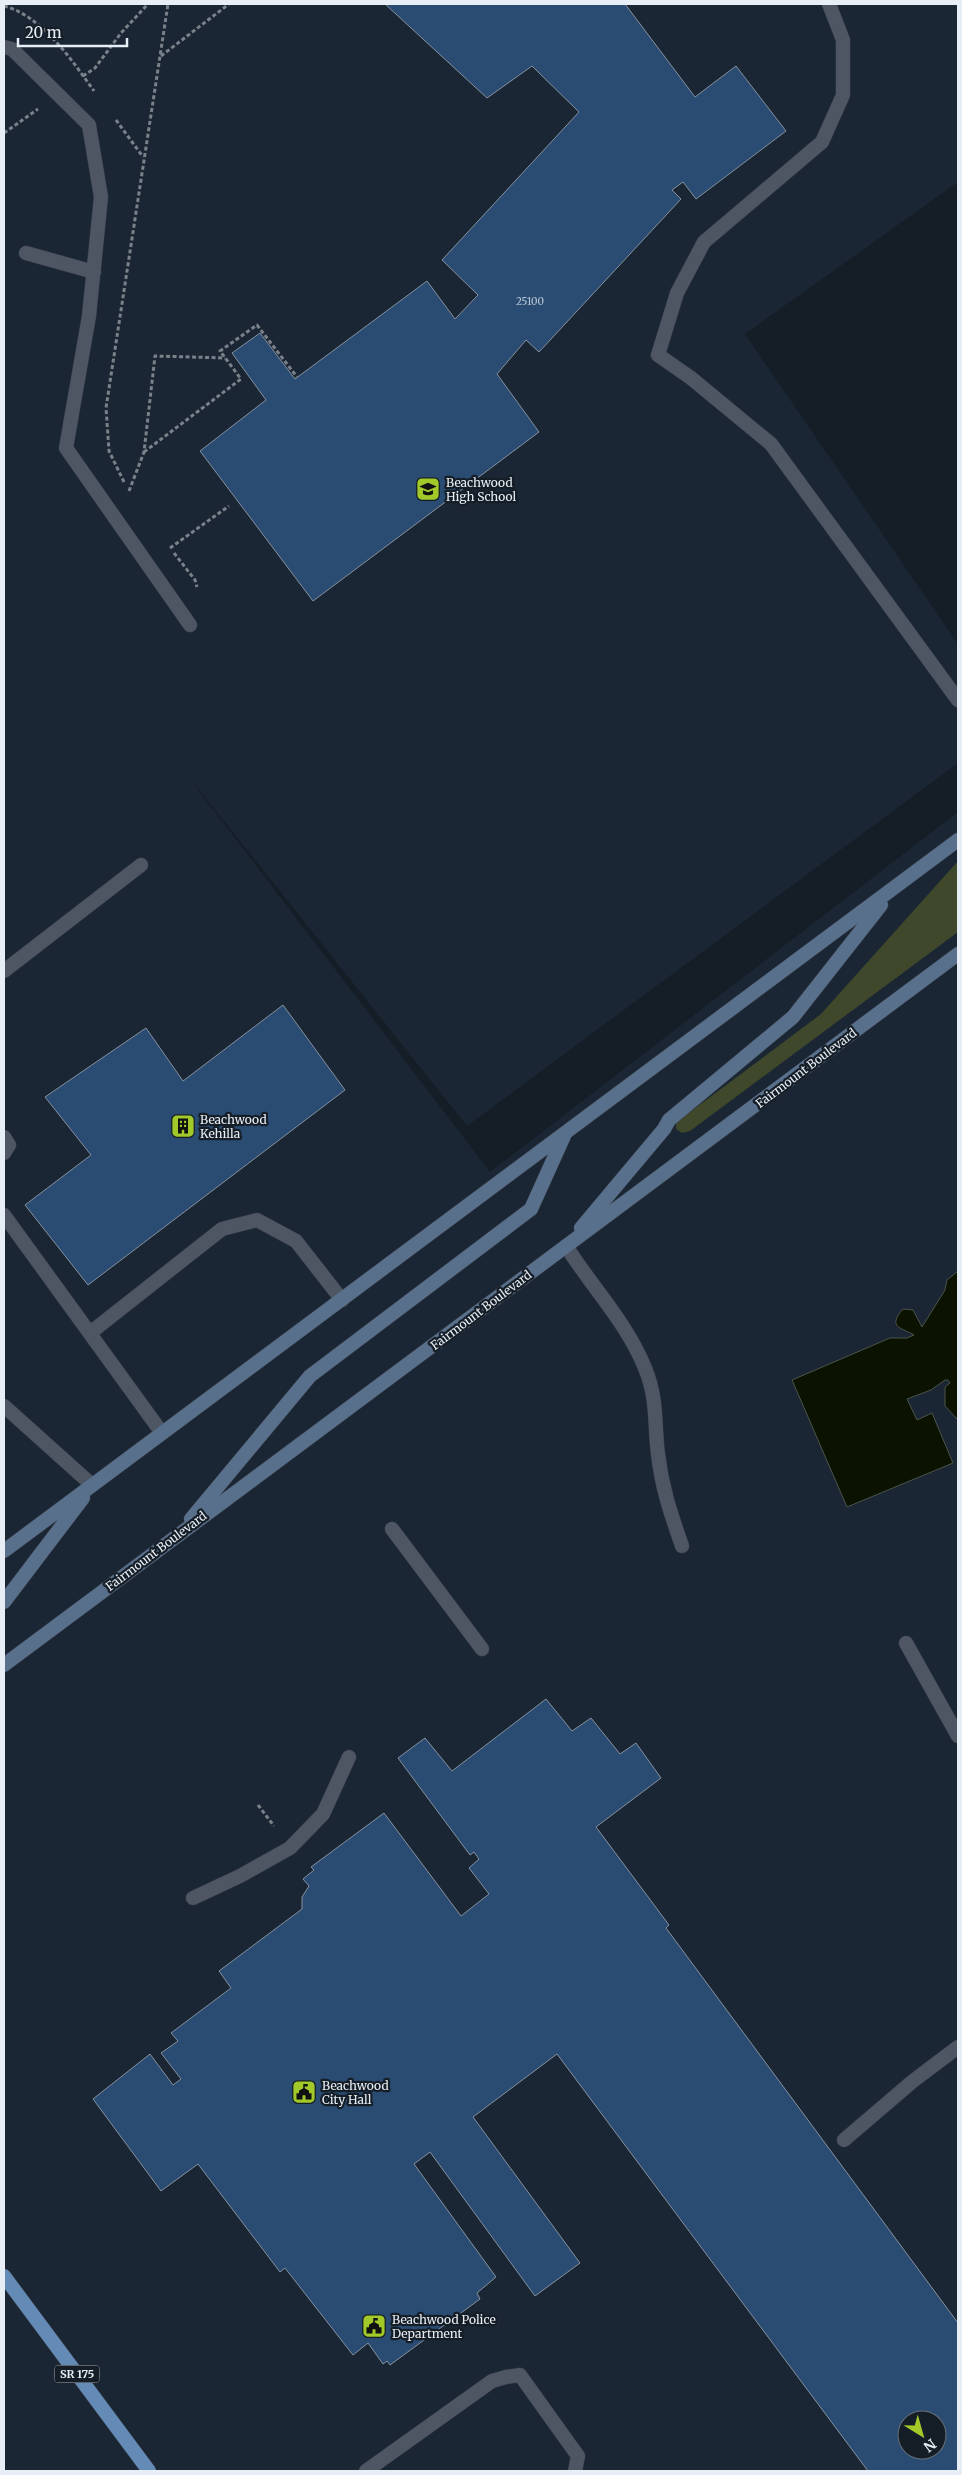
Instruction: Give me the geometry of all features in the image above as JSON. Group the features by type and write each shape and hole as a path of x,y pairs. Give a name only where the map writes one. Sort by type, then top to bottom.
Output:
{"main road":[{"path":"4,1551 958,840"},
{"path":"566,1246 664,1129 669,1120 793,1017 892,890"},
{"name":"Fairmount Boulevard","path":"4,1665 958,954"},
{"path":"176,1537 310,1376 531,1209 565,1134"},
{"path":"4,1602 92,1486"},
{"name":"SR 175","path":"4,2276 149,2471"}],"lane":[{"path":"829,4 843,40 843,95 822,142 704,242 677,293 658,355 691,378 771,444 958,700"},
{"path":"4,47 12,49 89,125 101,197 89,316 66,448 190,625"},
{"path":"26,253 94,272"},
{"path":"4,971 141,865"},
{"path":"4,1137 9,1145 4,1153"},
{"path":"4,1214 162,1433"},
{"path":"90,1334 222,1229 257,1220 296,1242 342,1300"},
{"path":"566,1246 627,1333 645,1368 656,1407 658,1453 665,1499 682,1546"},
{"path":"4,1406 92,1486"},
{"path":"392,1529 482,1649"},
{"path":"906,1643 958,1736"},
{"path":"193,1898 240,1876 290,1848 323,1814 349,1757"},
{"path":"844,2140 913,2081 958,2046"},
{"path":"366,2471 492,2381 506,2376 520,2376 578,2456 574,2471"}],"path":[{"path":"4,6 15,9 52,36 83,76 95,68 121,33 148,4"},
{"path":"168,4 123,308 106,408 109,451 129,491 144,452 155,356 226,358"},
{"path":"160,56 229,4"},
{"path":"4,133 42,106"},
{"path":"144,452 241,379 220,351 256,325 298,377"},
{"path":"170,548 229,506"},
{"path":"258,1805 278,1832"}],"shaded area":[{"path":"4,4 958,4 958,182 745,334 958,644 958,763 467,1126 180,766 490,1172 958,812 958,2471 4,2471"},
{"path":"958,1271 958,1420 945,1406 945,1387 950,1383 948,1380 945,1380 931,1390 907,1399 917,1420 932,1413 953,1463 847,1507 792,1380 890,1338 907,1338 914,1335 898,1327 896,1320 898,1315 903,1309 913,1310 922,1327 945,1290 947,1280"}],"green space":[{"path":"958,861 958,932 690,1131 682,1133 676,1129 676,1123 686,1115 821,1014"}],"building":[{"name":"Beachwood High School","path":"385,4 625,4 695,97 736,66 786,131 696,199 683,182 672,190 681,199 539,352 526,340 497,374 539,432 313,601 200,451 266,400 232,353 260,333 295,379 427,281 455,319 478,295 442,260 579,112 532,66 487,98"},
{"name":"Beachwood Kehilla","path":"283,1005 345,1090 88,1285 25,1205 91,1155 45,1097 146,1028 183,1081"},
{"name":"Beachwood City Hall","path":"546,1699 572,1731 591,1718 620,1754 636,1743 661,1778 596,1827 669,1925 666,1928 958,2323 958,2471 868,2471 557,2054 473,2117 580,2263 535,2296 430,2152 414,2164 496,2277 477,2293 480,2299 390,2365 387,2361 383,2364 368,2343 353,2355 285,2268 280,2272 198,2164 161,2191 93,2099 150,2054 173,2085 181,2079 161,2053 178,2041 171,2033 231,1988 219,1971 302,1909 302,1897 309,1886 303,1879 314,1870 311,1867 384,1813 461,1916 489,1894 469,1868 479,1859 474,1852 470,1855 398,1758 425,1738 452,1771"}],"place":[{"name":"Beachwood High School","path":"428,489"},
{"name":"Beachwood Kehilla","path":"183,1126"},
{"name":"Beachwood City Hall","path":"304,2092"},
{"name":"Beachwood Police Department","path":"374,2326"}]}
